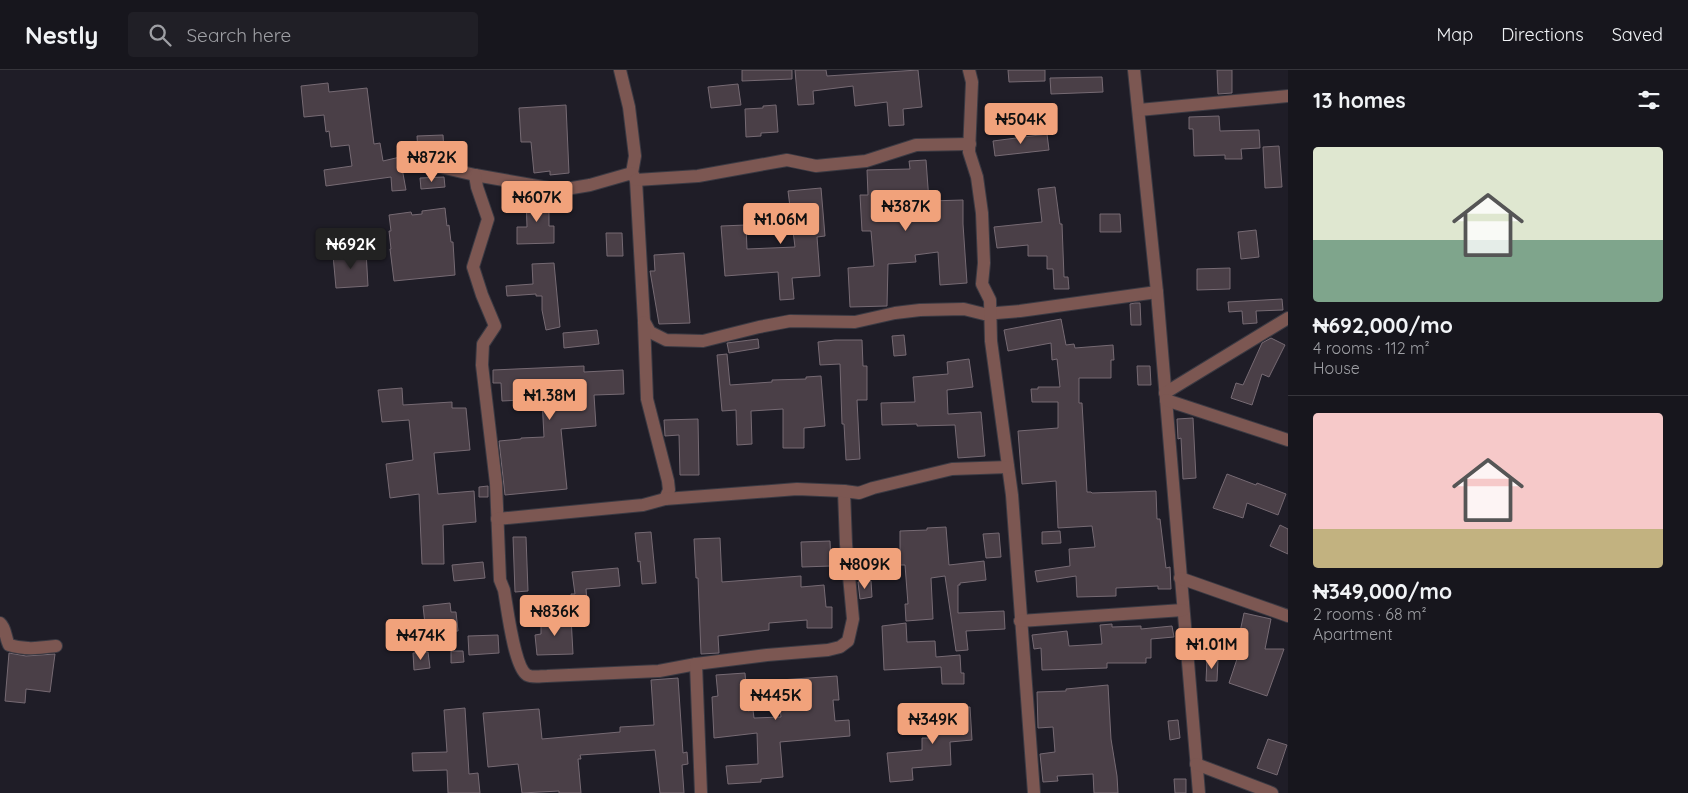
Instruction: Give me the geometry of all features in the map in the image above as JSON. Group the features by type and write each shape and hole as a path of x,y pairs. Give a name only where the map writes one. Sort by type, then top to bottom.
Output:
{"street":[{"path":"620,70 629,107 635,156 634,177 644,321 647,399 668,481 669,490 665,499"},
{"path":"969,70 972,82 969,152 977,177 982,213 984,263 982,284 990,300 991,341 1012,495 1034,793"},
{"path":"1134,70 1157,292 1199,793"},
{"path":"1139,110 1288,96"},
{"path":"410,163 428,164 475,175 560,190 634,177 698,176 787,160 816,166 866,161 916,145 970,144"},
{"path":"475,175 477,187 488,218 474,267 482,295 495,326 483,344 482,365 496,483 500,580 504,590 517,657 521,668 527,674 546,676 659,671 696,664 828,650 840,647 848,641 853,619 846,544 844,491"},
{"path":"644,321 650,332 666,340 703,341 790,321 855,322 895,313 920,310 964,309 984,314 1020,311 1157,292"},
{"path":"1165,396 1288,318"},
{"path":"1165,396 1288,440"},
{"path":"497,519 643,505 665,499 798,489 859,493 952,469 1008,467"},
{"path":"1180,578 1288,616"},
{"path":"1020,621 1183,610"},
{"path":"0,623 5,631 9,645 33,649 56,646"},
{"path":"696,664 701,793"},
{"path":"1196,764 1272,793"}],"building":[{"path":"742,70 792,70 792,79 742,81"},
{"path":"795,70 826,70 827,76 918,70 922,107 903,109 904,125 889,126 887,102 855,106 853,86 813,91 814,104 798,105"},
{"path":"1008,70 1045,70 1045,81 1009,82"},
{"path":"1217,70 1232,70 1232,93 1218,94"},
{"path":"1102,77 1103,92 1051,94 1050,78"},
{"path":"328,83 329,92 367,88 374,144 380,143 383,161 400,157 406,190 392,191 391,177 326,186 324,170 352,166 349,145 331,147 329,131 326,132 324,115 304,117 301,86"},
{"path":"738,84 741,105 711,108 708,87"},
{"path":"566,105 569,173 550,175 550,171 534,173 531,142 521,142 519,108"},
{"path":"776,105 778,132 761,133 761,136 746,137 745,109"},
{"path":"1219,116 1220,131 1259,130 1260,148 1241,149 1242,159 1225,159 1225,155 1194,156 1193,129 1189,129 1189,117"},
{"path":"1047,134 1049,150 995,156 993,141"},
{"path":"443,135 444,151 418,152 417,136"},
{"path":"1279,146 1282,187 1265,188 1263,147"},
{"path":"926,160 929,201 963,200 967,283 940,285 938,252 915,255 916,262 888,264 887,306 850,307 848,268 874,266 871,231 862,231 860,195 868,195 867,170 910,169 909,161"},
{"path":"444,177 445,187 421,189 420,178"},
{"path":"1055,187 1060,224 1062,224 1064,277 1068,277 1069,289 1054,289 1053,269 1047,269 1047,256 1028,256 1028,245 997,248 994,227 1042,222 1038,189"},
{"path":"821,188 825,236 817,237 820,276 792,278 794,299 780,300 778,272 725,276 721,226 746,225 747,249 795,247 788,191"},
{"path":"526,197 549,197 549,226 554,226 554,243 517,244 517,227 527,227"},
{"path":"445,208 447,226 449,225 451,242 453,242 455,275 394,281 390,249 389,231 391,231 389,215 411,212 412,215 422,214 422,211"},
{"path":"1100,214 1120,214 1121,232 1100,232"},
{"path":"1256,230 1259,257 1241,259 1238,232"},
{"path":"606,233 622,233 623,256 607,256"},
{"path":"366,251 368,286 336,288 333,255"},
{"path":"684,253 690,323 659,324 650,271 655,271 654,255"},
{"path":"554,263 560,327 546,330 542,310 542,296 536,296 536,294 507,296 506,286 533,284 532,264"},
{"path":"1230,268 1230,289 1197,290 1197,269"},
{"path":"1282,299 1283,310 1256,311 1257,323 1243,324 1242,311 1229,312 1228,302"},
{"path":"1140,303 1141,325 1131,325 1130,304"},
{"path":"1061,319 1066,345 1074,344 1075,348 1113,345 1114,360 1111,360 1111,378 1079,378 1079,403 1082,403 1087,492 1156,491 1157,519 1160,519 1166,568 1170,567 1171,589 1158,589 1158,586 1116,588 1116,596 1077,597 1076,576 1037,582 1035,571 1070,566 1069,549 1095,547 1092,526 1058,528 1056,481 1022,484 1018,431 1058,428 1058,402 1032,402 1031,389 1038,389 1038,387 1060,387 1057,359 1052,360 1051,343 1008,351 1004,330"},
{"path":"597,330 599,344 564,348 563,333"},
{"path":"904,335 906,355 894,356 892,336"},
{"path":"1271,338 1285,345 1269,377 1262,374 1252,405 1231,398 1236,383 1243,385 1262,343"},
{"path":"758,339 759,348 729,353 727,343"},
{"path":"862,340 863,366 867,366 867,400 857,400 860,459 846,460 844,424 842,424 840,364 820,365 818,342"},
{"path":"727,354 730,385 772,382 772,380 806,379 806,377 821,376 825,426 804,428 804,448 783,448 783,409 751,411 752,444 737,445 736,410 722,411 717,355"},
{"path":"969,359 973,387 947,390 948,414 981,412 985,456 958,458 955,425 882,425 881,403 915,402 913,377 948,374 947,362"},
{"path":"584,366 584,372 623,370 624,394 594,395 596,426 561,429 567,489 505,495 499,441 544,437 542,399 502,401 501,383 493,383 493,370"},
{"path":"1137,366 1150,366 1151,385 1138,385"},
{"path":"402,388 403,405 452,402 452,408 466,408 470,450 434,453 438,494 474,491 476,522 443,525 444,564 422,564 419,494 390,498 386,464 413,460 409,420 382,422 378,390"},
{"path":"1193,418 1196,478 1183,479 1181,438 1178,439 1177,419"},
{"path":"698,419 699,475 680,475 679,435 665,436 664,420"},
{"path":"1227,474 1286,494 1278,515 1247,503 1243,518 1213,508"},
{"path":"488,486 488,497 479,497 479,487"},
{"path":"1280,525 1288,529 1288,554 1270,546"},
{"path":"946,527 949,565 984,561 986,580 960,583 958,585 958,613 1004,611 1005,629 966,631 968,650 956,651 945,576 931,578 933,619 906,621 905,604 908,604 905,565 881,565 881,551 900,551 900,531"},
{"path":"1060,531 1061,543 1042,544 1042,532"},
{"path":"651,532 656,583 642,584 635,533"},
{"path":"999,533 1001,557 986,558 983,534"},
{"path":"513,537 526,537 528,591 515,592"},
{"path":"720,538 722,582 801,576 801,587 824,585 826,607 832,607 832,628 807,628 807,620 769,623 769,630 718,636 719,653 701,654 698,578 696,578 694,539"},
{"path":"830,541 831,566 802,567 801,542"},
{"path":"483,562 485,578 454,581 452,565"},
{"path":"618,568 620,586 586,589 588,615 573,617 571,594 575,594 572,572"},
{"path":"871,581 872,597 860,599 858,582"},
{"path":"450,603 451,612 456,612 458,631 426,633 423,606"},
{"path":"1244,613 1271,619 1265,649 1284,649 1267,696 1229,683 1241,647 1237,646"},
{"path":"571,617 573,654 537,655 535,635 541,634 541,618"},
{"path":"906,623 907,642 935,641 936,657 960,655 961,673 964,673 964,684 942,684 941,667 884,670 882,626"},
{"path":"1112,624 1112,627 1141,626 1141,629 1172,626 1174,637 1151,639 1151,658 1146,658 1146,663 1107,663 1107,668 1042,670 1041,648 1034,649 1032,635 1067,631 1069,646 1102,644 1100,625"},
{"path":"498,635 499,653 469,655 468,636"},
{"path":"451,651 463,651 464,662 451,663"},
{"path":"428,652 430,668 414,670 413,653"},
{"path":"9,653 26,656 55,654 50,692 26,689 25,703 5,701"},
{"path":"1207,659 1218,659 1217,681 1206,681"},
{"path":"745,673 748,711 753,710 754,718 781,717 780,680 837,676 839,700 833,700 835,721 849,720 850,736 780,742 783,777 761,779 761,782 728,784 726,766 758,764 757,733 714,738 712,697 718,696 716,675"},
{"path":"678,678 683,753 687,752 688,764 682,765 684,793 660,793 655,750 580,755 581,759 578,759 581,793 559,793 559,791 522,793 518,764 488,767 483,713 539,709 542,739 620,732 620,727 654,725 651,680"},
{"path":"1108,685 1111,739 1118,793 1094,793 1093,774 1057,776 1058,781 1043,782 1040,754 1055,752 1053,727 1038,728 1037,692 1066,691 1066,689"},
{"path":"970,707 972,740 950,742 951,765 912,768 913,780 890,782 887,753 922,750 922,738 936,738 933,713 946,711 946,709"},
{"path":"465,708 469,774 478,773 480,793 448,793 447,770 413,771 412,753 447,752 444,710"},
{"path":"1178,720 1180,738 1170,740 1168,721"},
{"path":"1268,739 1287,745 1277,775 1257,768"},
{"path":"1174,779 1186,779 1186,793 1175,793"}]}
